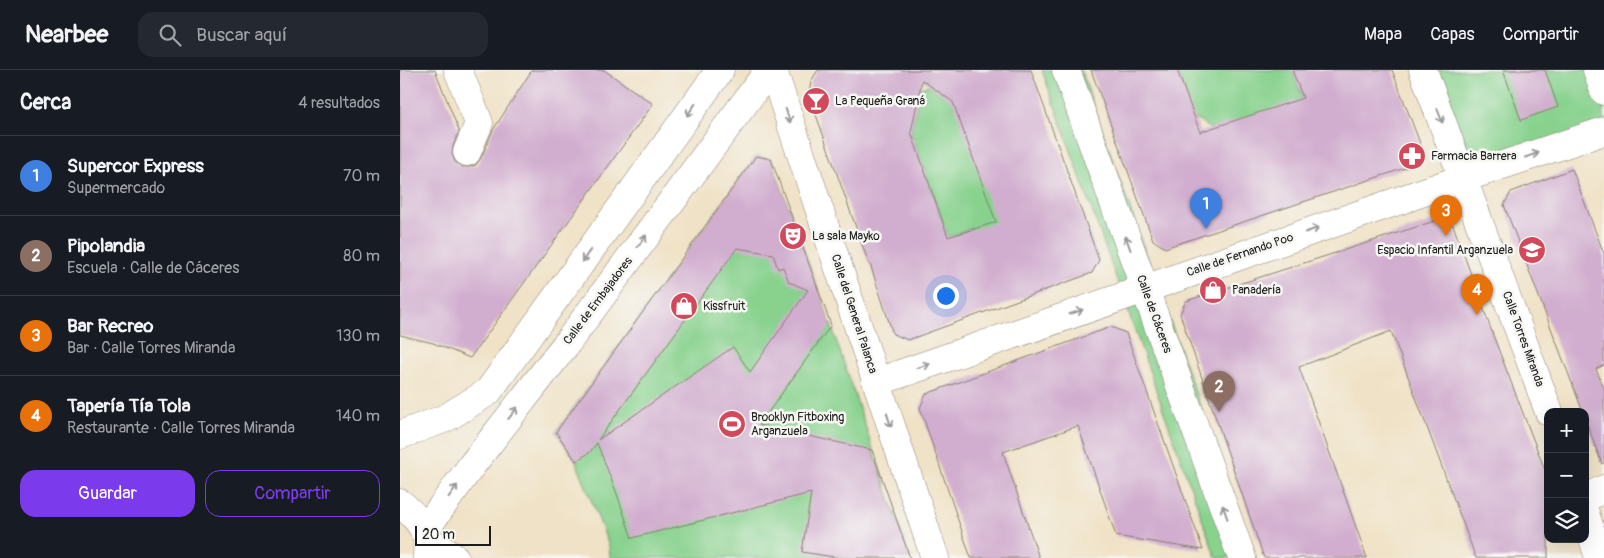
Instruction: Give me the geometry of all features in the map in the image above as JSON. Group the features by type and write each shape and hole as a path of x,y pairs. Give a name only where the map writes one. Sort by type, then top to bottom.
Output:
{"street":[{"path":"458,70 479,123 467,152"},
{"path":"400,435 446,418 488,392 720,70"},
{"name":"Calle del General Palanca","path":"771,70 936,558"},
{"name":"Calle de Embajadores","path":"426,542 472,465 567,343 771,70"},
{"name":"Calle de Cáceres","path":"1066,70 1242,558"},
{"name":"Calle Torres Miranda","path":"1423,70 1548,408"},
{"path":"1596,70 1604,91"},
{"name":"Calle de Fernando Poo","path":"877,382 1604,130"},
{"path":"1589,496 1604,489"},
{"path":"400,502 407,508 426,542 455,558"},
{"path":"1589,507 1604,520"},
{"path":"1589,527 1599,558"}],"green space":[{"path":"1042,70 1081,70 1254,558 1216,558"},
{"path":"1177,70 1292,70 1304,102 1214,131 1194,118"},
{"path":"1423,70 1604,70 1604,129 1464,178"},
{"path":"945,80 1000,223 974,237 971,229 948,237 911,132 920,88"},
{"path":"756,156 771,159 831,325 910,558 610,558 609,546 576,461 556,432"}],"building":[{"path":"400,70 435,70 459,131 452,154 455,162 462,167 476,165 493,130 532,70 604,70 653,104 470,358 433,343 400,335"},
{"path":"818,70 1031,70 1099,260 1092,273 908,340 893,334 870,264 809,95 811,81","holes":["922,80 953,102 996,222 948,237 911,132"]},
{"path":"1091,70 1177,70 1200,132 1303,98 1292,70 1392,70 1423,151 1417,164 1165,248 1153,240"},
{"path":"1503,70 1545,70 1558,107 1521,120"},
{"path":"756,156 771,159 831,325 759,425 872,450 910,558 840,558 802,552 811,493 632,538 597,443 589,453 576,461 556,432","holes":["737,248 773,254 778,269 783,267 789,282 808,290 750,372 733,347 598,440"]},
{"path":"1572,169 1604,254 1604,365 1596,369 1604,388 1604,463 1602,464 1589,430 1589,408 1581,408 1504,205 1511,192"},
{"path":"1441,219 1453,225 1544,468 1544,543 1548,543 1548,558 1476,558 1391,331 1299,367 1367,558 1264,558 1180,314 1186,301"},
{"path":"1111,327 1126,333 1203,550 1116,536 1078,426 1003,452 1039,558 971,558 920,408 926,394"}],"place":[{"name":"La Pequeña Graná","path":"816,101"},
{"name":"Farmacia Barrera","path":"1412,156"},
{"name":"Supercor Express","path":"1206,229"},
{"name":"La sala Mayko","path":"793,236"},
{"name":"Bar Recreo","path":"1446,236"},
{"name":"Espacio Infantil Arganzuela","path":"1532,250"},
{"name":"Panadería","path":"1213,290"},
{"name":"Kissfruit","path":"684,306"},
{"name":"Tapería Tía Tola","path":"1477,315"},
{"name":"Pipolandia","path":"1219,412"},
{"name":"Brooklyn Fitboxing Arganzuela","path":"732,424"}]}
